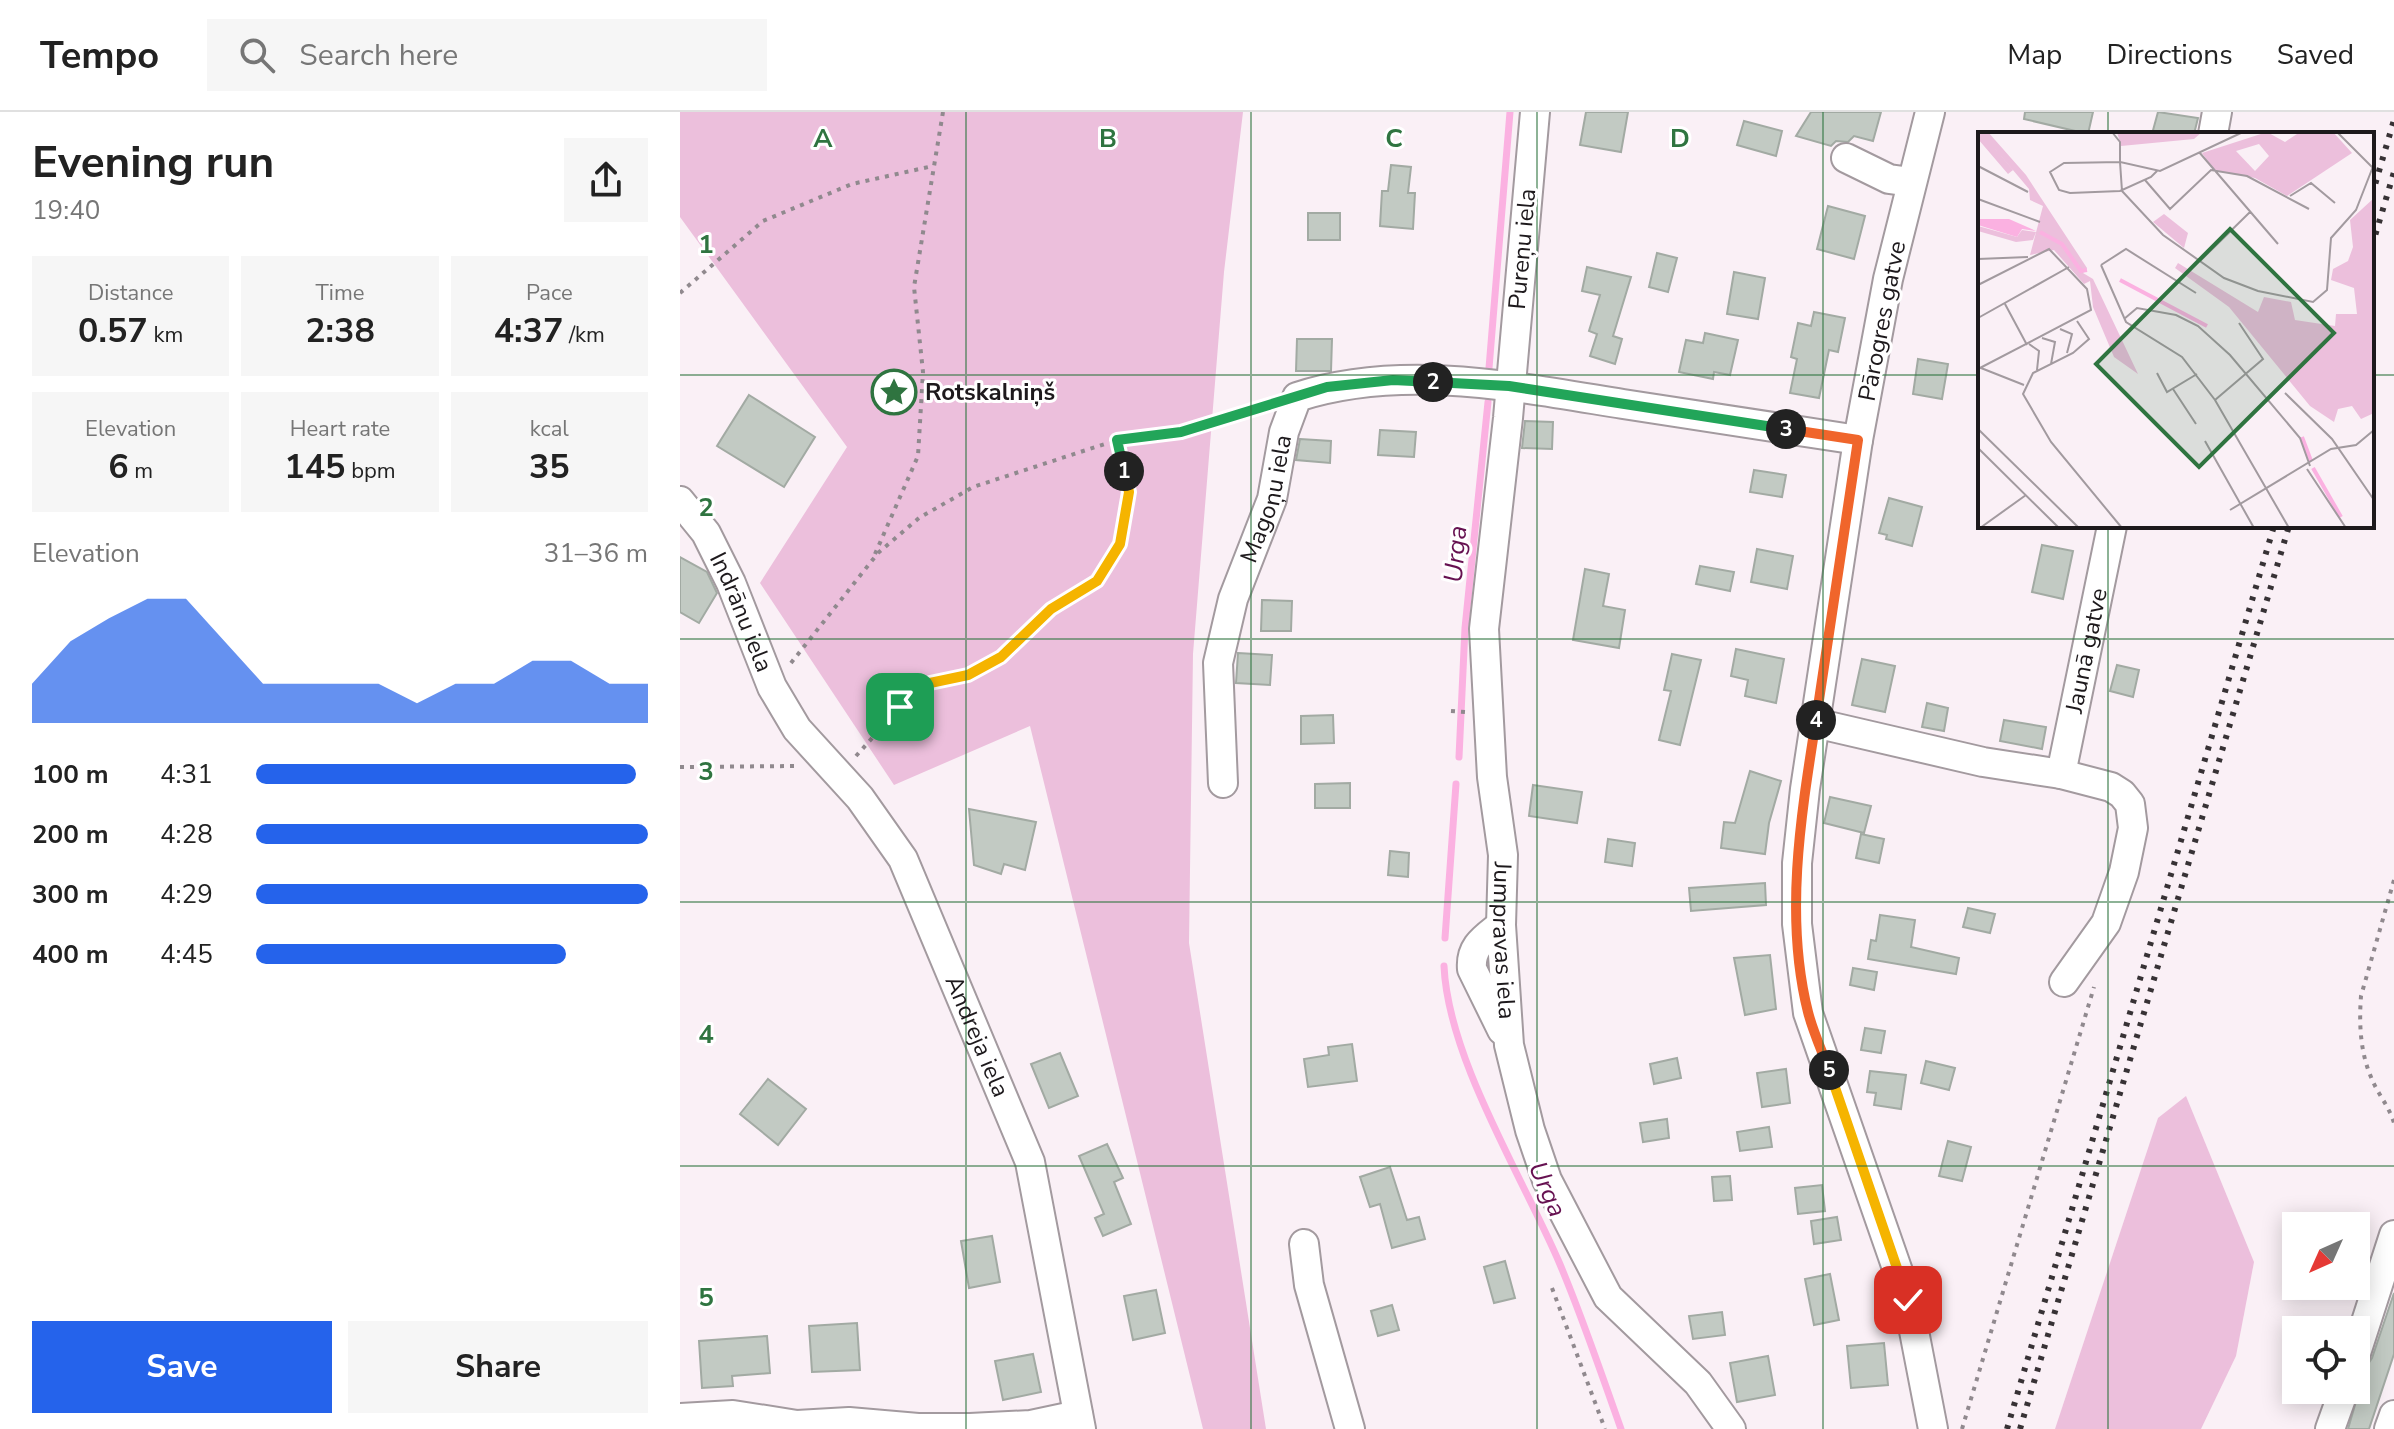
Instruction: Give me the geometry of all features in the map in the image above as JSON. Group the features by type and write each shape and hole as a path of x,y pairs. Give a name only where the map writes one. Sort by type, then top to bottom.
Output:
{"street":[{"name":"Pureņu iela","path":"1509,386 1535,112"},
{"name":"Pārogres gatve","path":"1815,723 1858,440 1911,182 1930,112"},
{"path":"2213,132 2217,112"},
{"path":"1846,158 1889,179 1911,182"},
{"path":"1297,397 1327,387 1393,380 1509,386 1858,440"},
{"name":"Jumpravas iela","path":"1509,386 1484,629 1492,777 1503,855 1501,925 1480,942 1471,959 1472,969 1509,1045 1530,1130 1547,1180 1608,1297 1698,1383 1731,1429"},
{"name":"Magoņu iela","path":"1223,783 1218,663 1233,599 1272,499 1284,432 1297,397"},
{"name":"Indrānu iela","path":"680,501 706,533 731,583 772,687"},
{"name":"Jaunā gatve","path":"2061,774 2112,528"},
{"name":"Andreja iela","path":"772,687 797,729 827,766 860,798 903,859 1019,1128 1046,1227 1080,1422"},
{"path":"1933,1429 1908,1300 1808,1013 1801,973 1797,863 1815,723 1983,762 2061,774 2111,787 2122,794 2130,804 2133,828 2106,923 2064,982"},
{"path":"2368,1316 2394,1235"},
{"path":"1304,1244 1309,1285 1350,1429"},
{"path":"2330,1429 2339,1404"},
{"path":"680,1418 733,1415 797,1425 849,1422 944,1428 1080,1422"},
{"path":"2389,1429 2394,1415"}],"path":[{"path":"871,561 918,456 923,372 914,287 943,112"},
{"path":"680,293 763,221 852,184 933,166"},
{"path":"772,687 871,561 919,518 973,487 1117,440 1181,432 1297,397"},
{"path":"680,767 827,766 852,760 900,707 930,683 968,675 1001,657 1051,609 1097,581 1120,544 1129,492 1117,440"},
{"path":"2394,880 2361,996 2360,1016 2361,1044 2371,1077 2394,1123"},
{"path":"1962,1429 2096,980"},
{"path":"1552,1288 1605,1429"}],"shaded area":[{"path":"680,112 1243,112 1224,272 1193,654 1189,943 1266,1429 1203,1429 1030,726 894,785 760,583 847,447 680,217"},
{"path":"2186,1096 2254,1262 2236,1356 2201,1429 2055,1429 2158,1118"}],"building":[{"path":"1586,112 1628,112 1621,152 1580,145"},
{"path":"1811,112 1881,112 1873,141 1854,136 1848,142 1836,141 1831,146 1796,136"},
{"path":"2025,112 2093,112 2088,132 2024,119"},
{"path":"2158,112 2198,118 2194,132 2153,132"},
{"path":"1744,121 1782,131 1776,156 1737,145"},
{"path":"1391,165 1411,167 1408,193 1415,193 1413,229 1380,226 1382,191 1388,191"},
{"path":"1828,206 1865,216 1854,259 1817,249"},
{"path":"1308,213 1340,213 1340,240 1308,240"},
{"path":"1657,253 1677,258 1668,292 1649,287"},
{"path":"1587,267 1631,277 1613,336 1622,339 1615,364 1590,356 1597,334 1589,331 1600,295 1582,291"},
{"path":"1734,272 1765,278 1758,319 1727,314"},
{"path":"1814,312 1845,318 1838,352 1829,350 1819,398 1790,393 1797,359 1791,357 1798,323 1811,326"},
{"path":"1705,333 1738,340 1730,375 1714,372 1713,379 1679,372 1686,340 1703,343"},
{"path":"1297,339 1332,339 1331,371 1296,371"},
{"path":"1918,359 1948,364 1942,399 1913,394"},
{"path":"749,395 815,437 784,487 717,446"},
{"path":"1525,421 1553,422 1552,449 1522,448"},
{"path":"1380,430 1416,432 1414,457 1378,455"},
{"path":"1300,439 1331,441 1330,463 1296,460"},
{"path":"1754,470 1786,475 1782,497 1750,492"},
{"path":"1889,498 1922,507 1912,546 1886,539 1887,535 1879,533"},
{"path":"2042,545 2073,551 2063,599 2032,592"},
{"path":"1757,549 1793,556 1787,589 1751,582"},
{"path":"680,557 707,572 717,593 699,623 680,612"},
{"path":"1700,566 1734,572 1730,591 1696,584"},
{"path":"1585,569 1609,574 1603,606 1625,610 1619,648 1573,640"},
{"path":"1262,600 1292,601 1291,631 1261,631"},
{"path":"1736,649 1784,659 1776,703 1745,696 1748,680 1731,676"},
{"path":"1238,653 1272,655 1270,685 1236,683"},
{"path":"1672,654 1701,660 1680,745 1659,740 1671,691 1664,690"},
{"path":"1862,659 1895,666 1885,712 1852,705"},
{"path":"2117,665 2139,670 2133,697 2110,691"},
{"path":"1927,703 1948,708 1944,731 1922,727"},
{"path":"1333,715 1334,743 1301,744 1301,716"},
{"path":"2004,720 2046,727 2042,749 2000,741"},
{"path":"1750,771 1781,781 1769,823 1765,854 1721,848 1724,822 1735,823"},
{"path":"1350,783 1350,808 1315,808 1315,784"},
{"path":"1533,785 1582,792 1577,823 1529,816"},
{"path":"1830,797 1871,806 1864,833 1824,823"},
{"path":"969,809 1036,822 1025,870 1004,864 1001,874 974,865"},
{"path":"1861,834 1884,839 1879,863 1856,858"},
{"path":"1608,839 1635,843 1632,866 1605,862"},
{"path":"1390,851 1409,853 1408,877 1388,875"},
{"path":"1765,883 1766,905 1691,911 1689,888"},
{"path":"1968,908 1995,914 1990,933 1963,927"},
{"path":"1880,915 1915,920 1911,947 1959,958 1956,974 1868,959 1871,940 1876,941"},
{"path":"1770,955 1776,1009 1745,1015 1734,958"},
{"path":"1853,968 1877,972 1874,990 1850,985"},
{"path":"1865,1028 1885,1031 1881,1053 1861,1050"},
{"path":"1352,1044 1357,1081 1308,1087 1304,1059 1329,1055 1328,1047"},
{"path":"1060,1053 1078,1096 1049,1108 1031,1064"},
{"path":"1677,1058 1681,1078 1654,1084 1650,1064"},
{"path":"1926,1061 1955,1068 1949,1090 1921,1083"},
{"path":"1786,1069 1790,1103 1762,1107 1757,1073"},
{"path":"1870,1071 1906,1075 1901,1109 1874,1105 1876,1093 1867,1092"},
{"path":"768,1079 806,1109 778,1145 740,1114"},
{"path":"1667,1119 1669,1138 1643,1142 1640,1123"},
{"path":"1769,1127 1772,1147 1740,1151 1737,1132"},
{"path":"1948,1141 1971,1147 1962,1181 1939,1176"},
{"path":"1107,1144 1123,1178 1114,1182 1131,1224 1103,1236 1095,1218 1104,1214 1079,1156"},
{"path":"1390,1167 1407,1220 1419,1217 1425,1239 1392,1248 1380,1204 1370,1207 1360,1177"},
{"path":"1730,1176 1732,1200 1714,1201 1712,1177"},
{"path":"1822,1185 1825,1211 1798,1214 1795,1188"},
{"path":"1837,1217 1841,1240 1814,1244 1811,1221"},
{"path":"992,1236 1000,1282 969,1288 961,1241"},
{"path":"1505,1261 1515,1298 1494,1303 1484,1267"},
{"path":"1830,1274 1839,1320 1814,1325 1805,1279"},
{"path":"1156,1290 1165,1333 1133,1340 1124,1296"},
{"path":"2394,1293 2394,1354 2369,1429 2348,1429 2355,1404 2370,1404 2372,1358"},
{"path":"1392,1305 1399,1330 1378,1336 1371,1311"},
{"path":"1722,1312 1725,1335 1693,1339 1689,1316"},
{"path":"857,1323 860,1370 812,1372 809,1326"},
{"path":"767,1336 770,1373 732,1376 733,1386 702,1388 699,1341"},
{"path":"1884,1343 1888,1385 1851,1388 1847,1346"},
{"path":"1033,1354 1041,1392 1003,1400 995,1361"},
{"path":"1768,1356 1775,1395 1737,1402 1730,1363"}],"waterway":[{"name":"Urga","path":"1489,368 1510,112"},
{"name":"Urga","path":"1459,757 1465,628 1488,402"},
{"name":"Urga","path":"1445,938 1456,784"},
{"name":"Urga","path":"1444,966 1458,1039 1472,1077 1559,1262 1621,1429"}],"railway":[{"path":"2374,188 2394,120"},
{"path":"2374,239 2394,172"},
{"path":"2007,1429 2273,528"},
{"path":"2020,1429 2288,528"}],"place":[{"name":"Rotskalniņš","path":"894,392"}],"route":[{"path":"900,707 930,683 968,675 1001,657 1051,609 1097,581 1120,544 1129,492 1117,440 1181,432 1327,387 1393,380 1509,386 1858,440 1805,789 1797,863 1797,924 1808,1013 1908,1300"}]}
